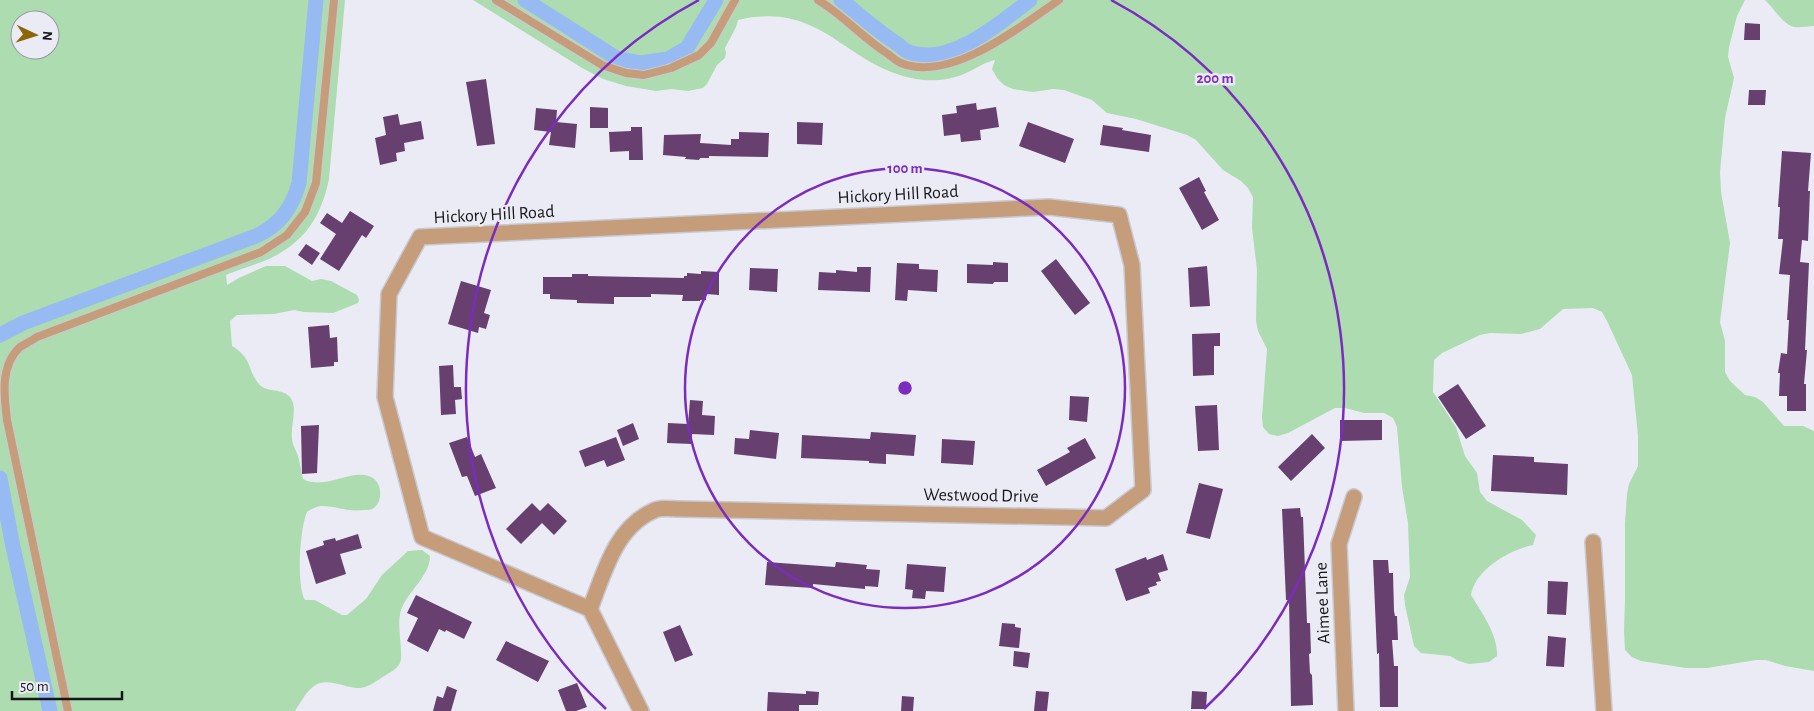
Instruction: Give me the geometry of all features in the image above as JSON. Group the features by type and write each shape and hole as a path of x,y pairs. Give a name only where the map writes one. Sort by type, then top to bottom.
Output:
{"street":[{"name":"Hickory Hill Road","path":"590,609 422,537 385,397 389,294 420,237 1049,207 1119,215"},
{"name":"Westwood Drive","path":"590,609 612,553 631,525 654,510 1106,518 1143,490 1132,265 1119,215"},
{"name":"Aimee Lane","path":"1346,711 1339,544 1354,496"},
{"path":"1593,542 1604,711"},
{"path":"590,609 641,711"}],"lane":[{"path":"68,711 7,420 3,386 7,363 19,348 37,338 261,252 287,235 305,212 316,183 334,0"},
{"path":"496,0 602,65 626,73 644,74 670,68 699,55 711,42 735,0"},
{"path":"818,0 875,46 901,63 936,67 965,59 1017,29 1059,0"}],"green space":[{"path":"0,0 345,0 329,179 326,193 316,217 302,236 282,252 269,259 226,275 227,285 266,266 285,266 312,281 321,279 331,281 357,295 359,300 358,303 333,313 294,310 274,314 237,315 230,321 232,346 246,359 261,386 282,392 292,400 294,411 292,440 303,479 321,482 363,475 375,479 379,487 380,496 378,504 371,509 352,510 322,506 307,512 302,530 300,556 302,593 305,600 315,600 342,615 347,615 366,599 382,575 408,551 422,550 430,556 423,577 408,596 401,610 399,624 401,659 397,667 362,688 325,682 320,683 312,687 295,711 0,711"},
{"path":"473,0 1745,0 1737,16 1729,47 1728,57 1734,78 1725,118 1720,172 1721,192 1730,243 1720,322 1725,341 1725,372 1730,381 1745,395 1755,397 1763,402 1784,426 1803,426 1814,431 1814,671 1785,666 1766,660 1707,668 1686,668 1641,661 1632,657 1625,650 1625,524 1629,484 1638,466 1638,436 1632,375 1602,312 1593,308 1563,309 1540,329 1521,334 1490,333 1480,335 1442,353 1434,360 1433,392 1456,427 1465,456 1477,473 1480,492 1487,501 1522,520 1536,535 1533,545 1514,551 1494,562 1479,577 1471,595 1492,632 1497,648 1497,656 1489,662 1469,664 1450,656 1421,653 1414,646 1405,605 1404,595 1410,577 1408,523 1402,487 1397,427 1393,418 1384,413 1364,413 1345,408 1335,408 1288,433 1278,436 1269,434 1263,427 1262,417 1267,349 1258,331 1256,321 1257,270 1252,228 1253,197 1241,181 1223,170 1196,140 1187,135 1136,119 1107,113 1092,100 1064,90 1053,89 1033,92 1013,89 1004,85 997,78 992,69 995,60 949,79 916,79 891,72 813,26 792,19 767,16 738,20 725,48 725,58 717,65 703,88 688,91 671,89 656,91 626,86 603,79 582,68"},
{"path":"1765,0 1814,0 1814,26 1790,26 1782,20"}],"building":[{"path":"1745,23 1760,24 1760,40 1744,40"},
{"path":"486,79 495,144 477,146 466,82"},
{"path":"1749,90 1766,90 1765,105 1748,105"},
{"path":"976,103 977,110 996,107 999,127 980,130 981,140 961,142 960,134 944,136 942,115 957,113 956,106"},
{"path":"590,107 608,108 608,128 590,128"},
{"path":"536,108 557,110 556,122 577,124 575,148 549,145 551,132 534,130"},
{"path":"398,114 400,125 421,121 424,139 404,143 405,151 396,153 397,161 380,165 375,138 386,135 383,117"},
{"path":"797,122 823,123 822,145 797,144"},
{"path":"1028,122 1074,139 1065,163 1019,146"},
{"path":"1103,125 1151,135 1149,152 1100,145"},
{"path":"631,127 642,127 643,160 629,160 629,151 610,152 609,132 631,131"},
{"path":"739,132 769,133 768,157 709,156 709,158 700,158 699,160 663,155 664,135 701,134 700,143 731,145 731,139 739,139"},
{"path":"1782,151 1811,153 1808,191 1810,191 1808,241 1802,240 1800,262 1809,263 1805,350 1807,350 1804,384 1806,384 1806,411 1787,411 1787,396 1779,396 1780,373 1778,373 1781,353 1787,354 1790,275 1779,274 1783,239 1778,239"},
{"path":"1199,177 1206,191 1204,192 1219,220 1202,230 1179,188"},
{"path":"350,211 374,226 366,238 362,235 339,271 320,259 336,234 320,223 327,213 342,223"},
{"path":"306,244 320,253 312,265 298,255"},
{"path":"1056,259 1090,303 1075,315 1041,271"},
{"path":"993,262 1008,263 1008,282 994,282 993,284 967,283 967,264 993,265"},
{"path":"897,263 919,264 919,269 938,270 937,292 908,290 907,301 895,300"},
{"path":"1207,266 1210,306 1190,307 1188,268"},
{"path":"857,267 871,267 870,292 818,290 819,272 836,273 836,270 857,272"},
{"path":"750,268 778,269 777,292 749,290"},
{"path":"701,271 719,272 719,295 706,294 706,300 700,301 682,301 683,295 651,294 651,297 614,297 614,304 577,303 577,300 550,299 550,294 543,294 543,277 572,277 572,274 588,274 588,276 684,278 684,276 687,276 687,273 701,274"},
{"path":"461,281 491,290 484,313 490,315 486,329 479,327 478,333 448,324"},
{"path":"329,325 330,338 337,337 338,362 334,362 334,366 311,368 308,327"},
{"path":"1220,333 1220,346 1214,346 1214,375 1193,376 1192,334"},
{"path":"453,365 454,387 461,387 462,399 455,400 456,414 441,415 439,366"},
{"path":"1458,384 1486,426 1466,439 1438,397"},
{"path":"1070,396 1089,397 1087,422 1069,420"},
{"path":"690,400 703,401 702,415 715,416 714,435 692,434 692,444 667,443 668,423 688,424"},
{"path":"1217,405 1219,450 1198,451 1195,406"},
{"path":"1340,420 1382,420 1382,440 1340,441"},
{"path":"633,423 639,439 623,446 617,430"},
{"path":"319,425 317,473 302,474 301,426"},
{"path":"750,430 779,433 776,459 734,454 735,438 749,439"},
{"path":"871,432 916,435 914,456 886,454 886,464 869,463 869,461 801,458 802,435 870,439"},
{"path":"1312,434 1325,448 1291,481 1278,467"},
{"path":"467,437 475,457 481,454 496,488 475,496 467,476 462,477 449,443"},
{"path":"616,437 625,460 607,467 604,460 585,467 579,451"},
{"path":"1085,438 1096,458 1046,486 1037,470 1070,452 1067,448"},
{"path":"942,439 975,441 973,465 941,463"},
{"path":"1493,455 1534,457 1534,462 1568,464 1567,495 1491,491"},
{"path":"1199,483 1223,489 1210,539 1186,533"},
{"path":"532,503 540,511 548,503 567,521 554,535 542,523 521,544 506,529"},
{"path":"1300,508 1301,517 1303,517 1307,623 1310,623 1311,653 1309,654 1313,705 1291,706 1289,600 1286,600 1282,509"},
{"path":"358,534 362,548 340,554 346,574 316,584 306,551 324,545 323,541 335,538 336,541"},
{"path":"1163,554 1168,570 1158,573 1161,581 1156,582 1157,585 1148,588 1150,593 1126,601 1115,569 1146,557 1147,560"},
{"path":"1373,560 1388,560 1389,573 1393,573 1394,611 1395,616 1397,616 1398,640 1392,640 1394,666 1398,666 1398,707 1380,707 1379,653 1377,654"},
{"path":"767,562 835,567 836,562 867,565 866,569 880,570 878,587 865,586 865,589 813,584 813,588 765,585"},
{"path":"907,564 946,567 944,592 926,591 925,599 912,598 913,590 905,589"},
{"path":"1548,581 1568,582 1566,615 1547,614"},
{"path":"416,595 472,622 464,639 446,630 445,632 439,629 428,652 407,641 418,618 407,613"},
{"path":"1002,623 1015,624 1015,627 1021,628 1019,648 999,646"},
{"path":"680,625 693,655 675,662 663,632"},
{"path":"1548,636 1566,638 1564,667 1546,666"},
{"path":"506,641 549,661 538,682 496,660"},
{"path":"1014,651 1030,653 1028,668 1013,666"},
{"path":"577,683 587,707 576,711 566,711 558,690"},
{"path":"447,686 457,690 451,711 433,711 437,696 443,698"},
{"path":"806,691 819,692 818,705 799,705 799,711 767,711 768,692 806,694"},
{"path":"1036,691 1049,692 1047,711 1034,711"},
{"path":"1192,691 1207,692 1206,709 1191,709"},
{"path":"902,696 914,697 913,711 901,711"}],"waterway":[{"path":"0,335 23,323 256,236 272,227 284,215 293,200 299,183 316,0"},
{"path":"525,0 618,59 641,63 668,59 687,48 716,0"},
{"path":"841,0 908,52 927,55 943,53 975,40 1030,0"},
{"path":"0,478 13,547 50,711"}]}
